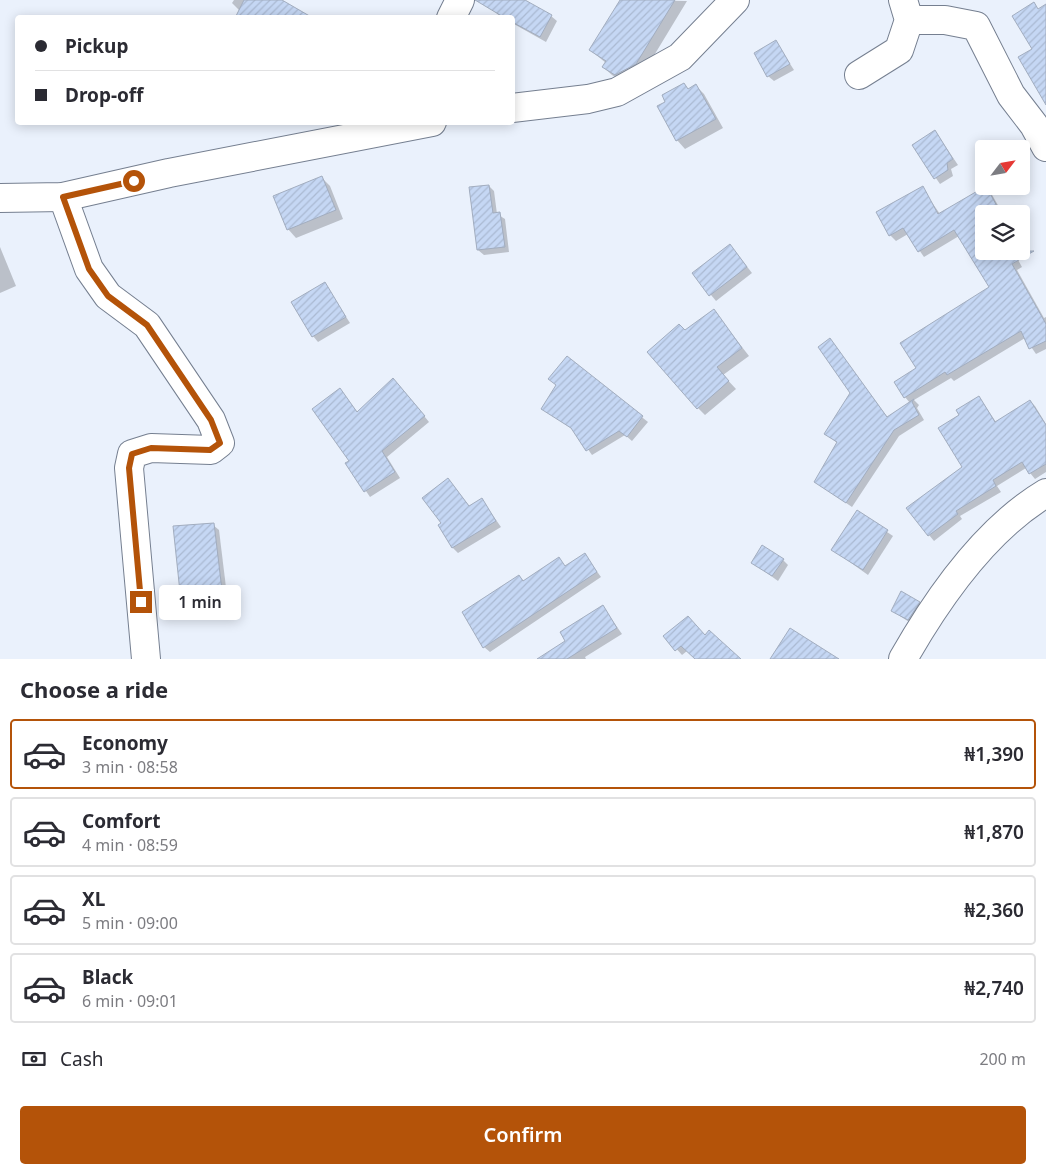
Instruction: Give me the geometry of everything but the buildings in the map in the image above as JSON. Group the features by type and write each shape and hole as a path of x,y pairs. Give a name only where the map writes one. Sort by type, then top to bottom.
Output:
{"street":[{"path":"452,15 460,0"},
{"path":"515,108 588,99 617,92 680,57 735,0"},
{"path":"858,75 899,50 906,10 976,26 1011,95 1034,125 1046,147"},
{"path":"0,198 63,197 393,126"},
{"path":"63,197 89,269 108,296 147,325 211,420 220,443 210,450 151,448 132,454 129,468 146,659"},
{"path":"903,659 928,615 987,542 1022,507 1046,493"}],"route":[{"path":"134,181 63,197 89,269 108,296 147,325 211,420 220,443 210,450 151,448 132,454 129,468 134,507 141,602"}]}
